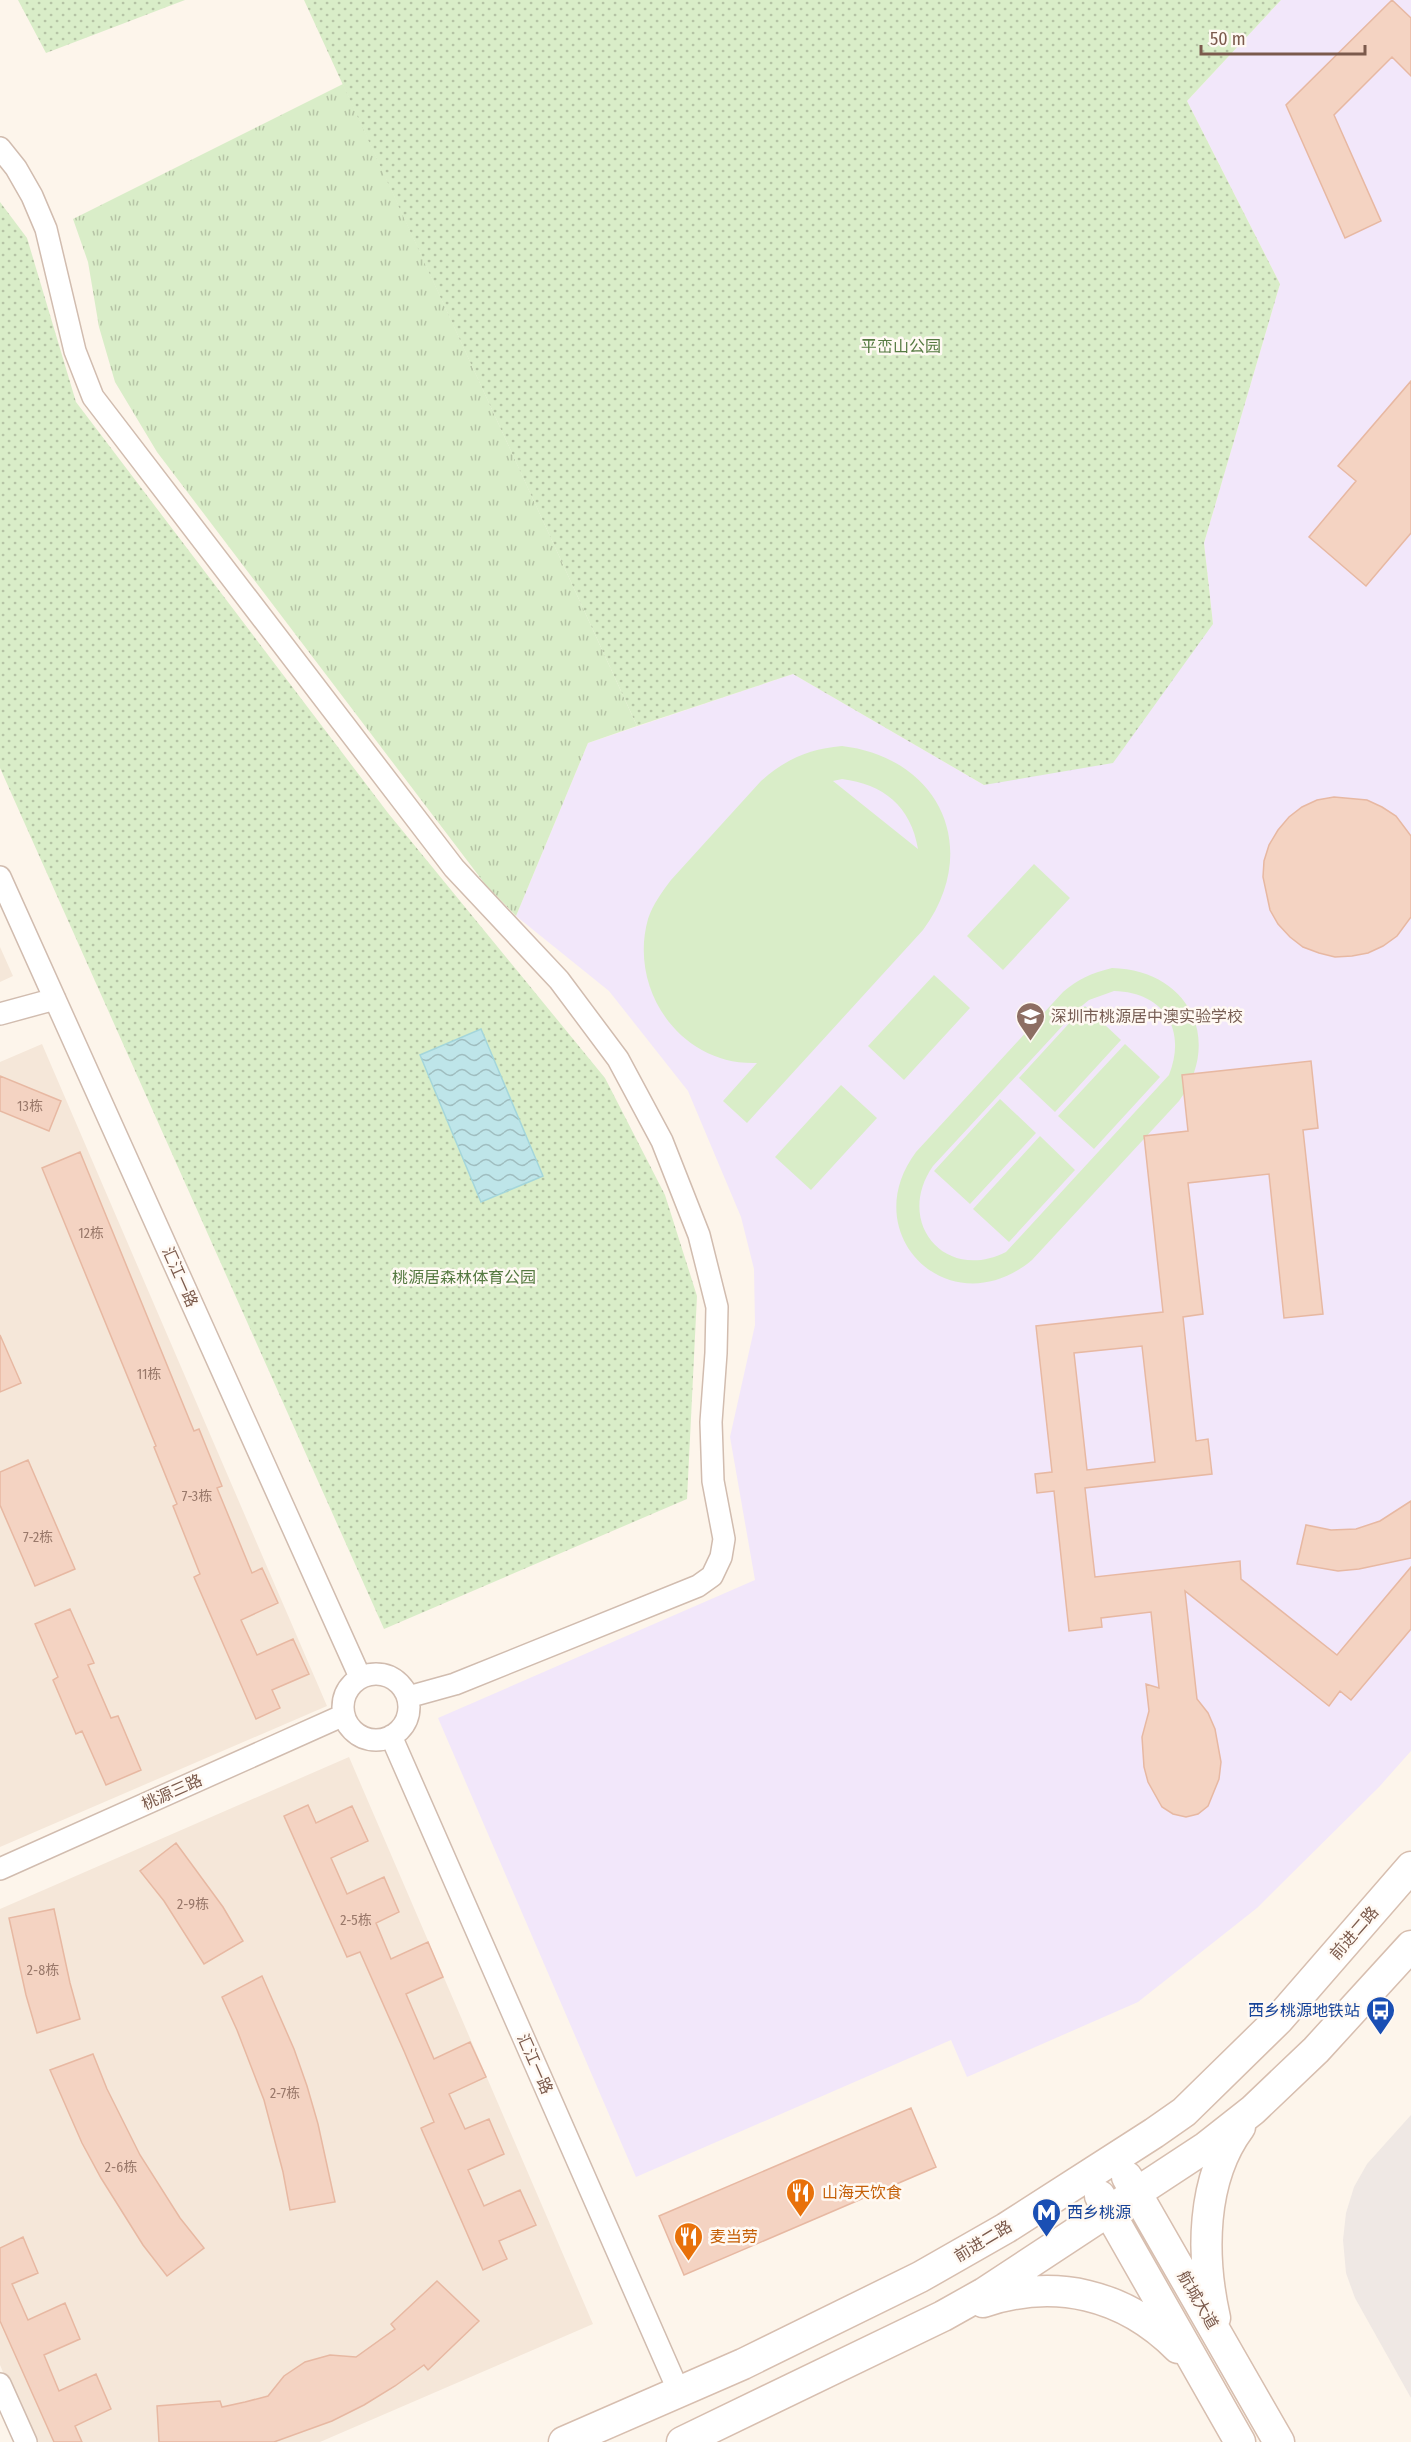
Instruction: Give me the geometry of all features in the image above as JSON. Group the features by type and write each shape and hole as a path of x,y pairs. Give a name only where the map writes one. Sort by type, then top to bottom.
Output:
{"main road":[{"name":"前进二路","path":"564,2442 743,2364 920,2277 1006,2228 1184,2112 1242,2057 1300,1996 1411,1867"},
{"path":"694,2439 943,2316 984,2293 1206,2147 1253,2110 1316,2050 1411,1946"},
{"path":"1226,2349 1215,2316 1209,2283 1207,2247 1209,2211 1215,2176 1227,2144 1253,2110"},
{"name":"航城大道","path":"1116,2158 1279,2442"},
{"name":"航城大道","path":"1088,2175 1240,2442"},
{"path":"943,2316 993,2299 1032,2291 1066,2291 1100,2298 1133,2312 1163,2332 1197,2366"}],"street":[{"path":"0,148 16,168 32,196 46,229 75,351 93,397 454,868 559,980 618,1059 662,1142 699,1235 717,1306 711,1422 714,1481 724,1539 721,1557 712,1576 698,1586 455,1684 408,1697"},
{"name":"汇江一路","path":"0,877 360,1677"},
{"path":"0,1014 55,999"},
{"path":"369,1674 388,1676 397,1681 408,1697 409,1706 404,1724 391,1736 372,1740 362,1737 354,1732 344,1715 345,1693 351,1684 369,1674"},
{"name":"桃源三路","path":"0,1869 344,1715"},
{"name":"汇江一路","path":"391,1736 679,2392"},
{"path":"0,2384 26,2442"}],"shaded area":[{"name":"深圳市桃源居中澳实验学校","path":"1281,0 1411,0 1411,1751 1379,1787 1257,1908 1138,2002 967,2077 951,2040 636,2177 438,1718 755,1580 730,1437 755,1325 754,1269 741,1217 688,1091 609,991 516,916 588,743 793,674 984,785 1213,624 1204,543 1280,284 1187,101"},
{"path":"0,947 13,976 0,982"},
{"path":"42,1044 327,1706 0,1847 0,1062"},
{"path":"349,1757 593,2324 320,2442 33,2442 0,2365 0,1909"},
{"path":"1411,2115 1411,2398 1355,2298 1346,2273 1343,2240 1346,2213 1354,2187 1367,2164"}],"green space":[{"path":"18,0 185,0 46,53"},
{"name":"平峦山公园","path":"304,0 1281,0 1187,101 1280,284 1204,543 1213,624 1113,763 984,785 793,674 637,726"},
{"path":"343,84 637,726 588,743 516,916 485,884 157,452 115,382 99,327 88,262 73,219"},
{"name":"桃源居森林体育公园","path":"0,202 27,238 76,402 388,813 605,1078 665,1195 697,1296 687,1499 384,1629 0,768"},
{"path":"842,746 876,754 905,769 927,788 942,812 949,840 949,869 941,900 923,930 747,1123 723,1101 757,1063 730,1061 705,1052 684,1037 666,1019 654,997 646,972 644,946 648,919 655,903 671,880 761,781 798,756","holes":["842,779 882,792 902,809 909,821 918,849 833,781"]},
{"path":"1034,864 1070,898 1003,970 967,936"},
{"path":"1112,968 1139,972 1161,981 1178,995 1191,1012 1198,1032 1198,1054 1192,1078 1179,1101 1032,1260 1001,1278 971,1283 943,1278 920,1263 904,1241 897,1213 900,1183 916,1152 1063,992 1092,974","holes":["1114,991 1146,998 1167,1016 1173,1029 1175,1043 1174,1059 1169,1075 1006,1252 984,1260 963,1260 946,1253 932,1242 923,1226 919,1207 922,1187 933,1166 1078,1009 1089,1000"]},
{"path":"934,975 970,1008 904,1080 868,1046"},
{"path":"1085,1006 1121,1040 1055,1112 1019,1078"},
{"path":"1125,1044 1160,1077 1094,1149 1058,1116"},
{"path":"841,1085 877,1118 811,1190 775,1157"},
{"path":"1000,1099 1036,1133 970,1204 934,1171"},
{"path":"1040,1136 1075,1170 1009,1242 973,1209"}],"water":[{"path":"481,1029 543,1176 481,1202 420,1055"}],"building":[{"path":"1392,0 1411,18 1411,76 1392,57 1334,115 1381,221 1345,238 1286,105"},
{"path":"1411,381 1411,533 1366,586 1309,537 1356,481 1338,466"},
{"path":"1334,797 1367,800 1382,807 1396,816 1411,836 1411,917 1397,936 1383,946 1368,953 1352,956 1335,957 1319,953 1303,947 1290,937 1278,924 1270,910 1263,877 1264,861 1269,845 1289,817 1302,807 1317,800"},
{"path":"1311,1061 1318,1128 1303,1130 1323,1314 1284,1318 1269,1174 1188,1183 1203,1314 1183,1317 1196,1441 1208,1439 1212,1474 1085,1488 1095,1577 1240,1561 1241,1579 1337,1655 1411,1567 1411,1629 1351,1700 1340,1691 1329,1706 1185,1591 1197,1699 1208,1713 1215,1729 1221,1762 1219,1779 1208,1806 1198,1814 1186,1817 1173,1814 1162,1807 1148,1782 1144,1767 1142,1737 1149,1711 1146,1684 1159,1688 1151,1612 1101,1618 1102,1627 1069,1631 1054,1491 1037,1493 1035,1474 1052,1472 1036,1326 1163,1312 1144,1136 1188,1131 1182,1075","holes":["1142,1346 1155,1462 1087,1470 1074,1353"]},
{"path":"0,1076 61,1101 49,1131 0,1111"},
{"path":"80,1152 194,1431 199,1429 222,1486 217,1488 252,1573 262,1568 278,1603 241,1620 257,1655 293,1639 309,1674 272,1690 280,1708 256,1719 194,1577 200,1574 173,1506 177,1504 154,1447 156,1446 42,1168"},
{"path":"0,1335 21,1383 0,1392"},
{"path":"28,1460 75,1569 35,1586 0,1505 0,1472"},
{"path":"1411,1501 1411,1558 1338,1571 1297,1564 1306,1525 1331,1530 1356,1529 1380,1521"},
{"path":"70,1609 94,1663 88,1665 111,1718 118,1716 141,1770 106,1785 82,1731 76,1734 53,1680 58,1677 35,1624"},
{"path":"308,1805 316,1823 352,1806 368,1841 331,1858 347,1894 384,1877 399,1912 376,1923 391,1959 428,1942 443,1977 406,1994 434,2059 470,2042 486,2077 449,2094 465,2129 489,2119 504,2154 468,2170 484,2206 520,2190 536,2225 499,2241 507,2259 483,2270 421,2128 434,2122 404,2051 360,1952 347,1957 284,1816"},
{"path":"176,1843 223,1907 243,1941 204,1964 164,1901 140,1871"},
{"path":"54,1909 80,2019 37,2033 9,1918"},
{"path":"262,1976 294,2049 307,2086 335,2202 290,2210 283,2172 264,2100 222,1997"},
{"path":"93,2054 107,2089 140,2155 180,2218 204,2248 167,2276 143,2245 101,2178 82,2143 50,2070"},
{"path":"911,2108 936,2167 684,2275 659,2216"},
{"path":"23,2237 38,2273 12,2284 28,2320 65,2303 80,2339 44,2355 59,2391 96,2374 111,2409 75,2426 82,2442 54,2442 0,2321 0,2248"},
{"path":"437,2281 479,2321 428,2370 424,2365 364,2405 332,2421 274,2442 159,2442 157,2406 220,2401 222,2407 245,2402 268,2396 284,2376 305,2362 330,2355 356,2357 395,2329 391,2324"}],"place":[{"name":"深圳市桃源居中澳实验学校","path":"1030,1042"},
{"name":"西乡桃源地铁站","path":"1381,2036"},
{"name":"山海天饮食","path":"801,2218"},
{"name":"西乡桃源","path":"1046,2238"},
{"name":"麦当劳","path":"689,2262"}]}
